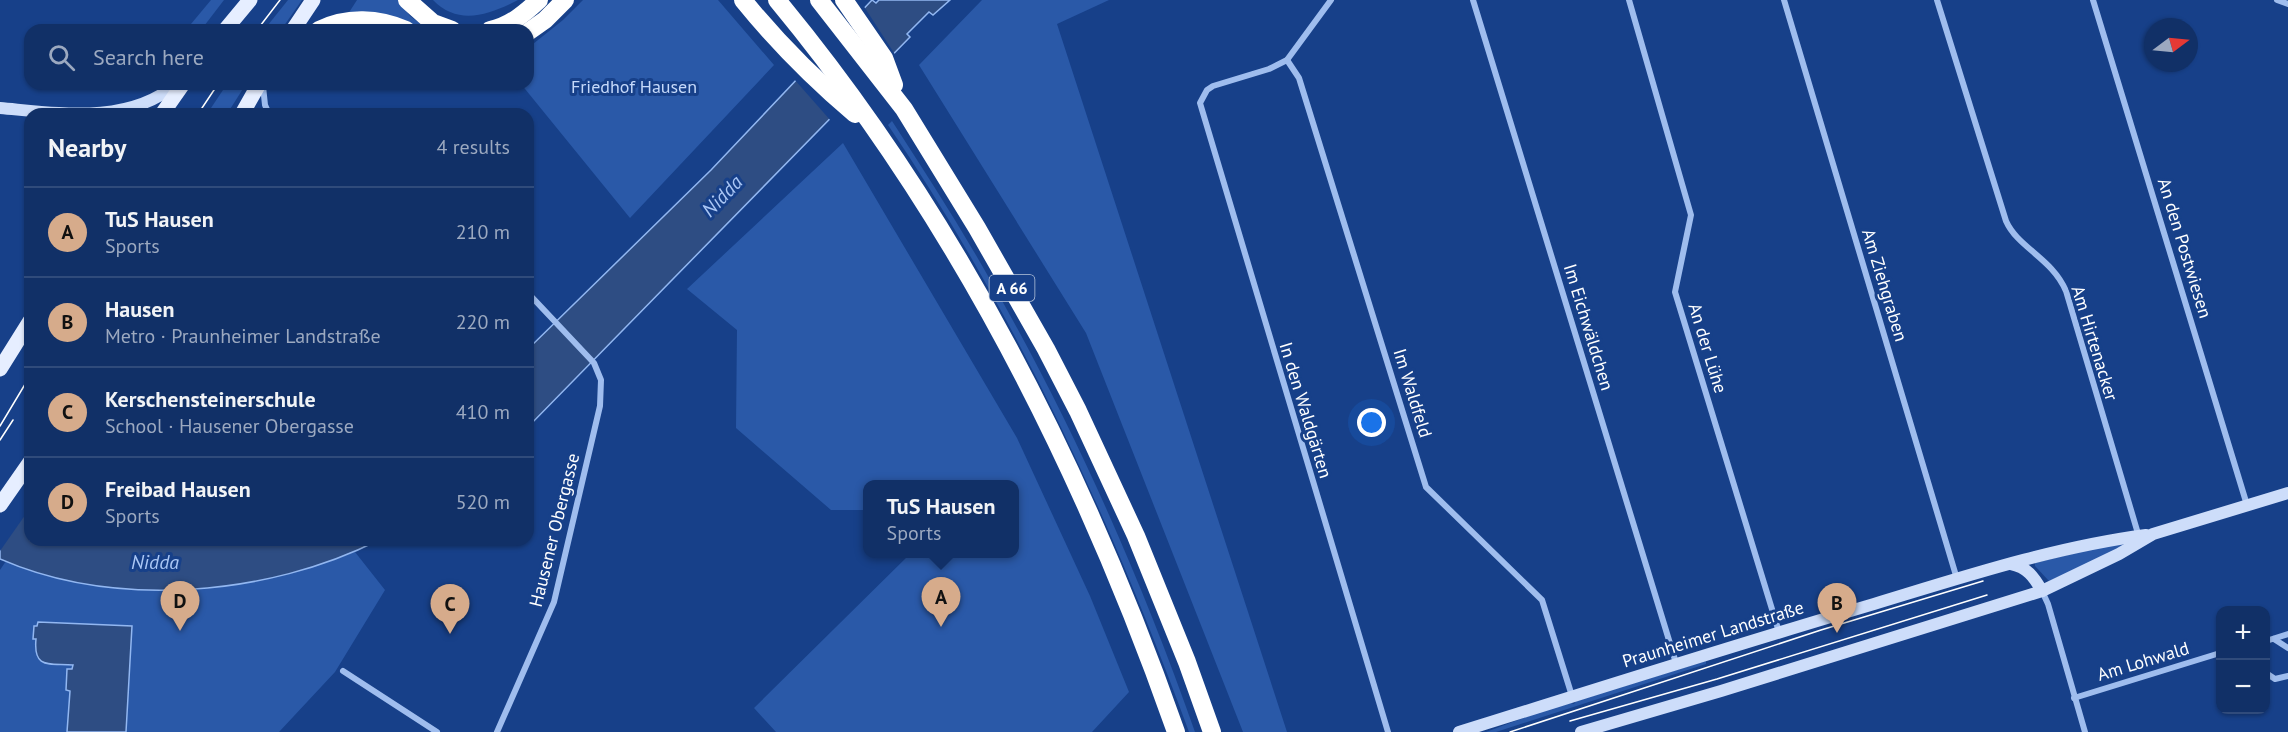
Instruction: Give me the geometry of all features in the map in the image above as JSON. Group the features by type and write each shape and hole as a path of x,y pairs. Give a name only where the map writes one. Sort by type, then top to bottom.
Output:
{"highway":[{"path":"407,0 436,24"},
{"path":"508,24 539,0"},
{"path":"534,28 564,0"},
{"path":"743,0 774,38 814,79 879,135"},
{"name":"A 66","path":"777,0 879,135 922,201 986,308 1050,428 1115,572 1153,665 1176,732"},
{"name":"A 66","path":"819,0 904,109 1012,288 1078,411 1140,547 1187,662 1212,732"},
{"path":"844,0 884,58 904,109"},
{"path":"336,24 361,20 391,24"}],"main road":[{"path":"230,24 250,0"},
{"path":"296,24 312,0"},
{"path":"129,108 152,100 167,90"},
{"path":"166,108 179,90"},
{"path":"246,108 257,90"},
{"path":"0,108 24,111"},
{"path":"0,369 24,331"},
{"path":"0,505 24,471"},
{"name":"Praunheimer Landstraße","path":"1459,732 1676,663 1957,579 2115,539 2139,538 2288,493"},
{"name":"Praunheimer Landstraße","path":"1581,732 2042,591 2119,554 2139,538"},
{"path":"2010,564 2022,566 2035,579 2042,591"}],"street":[{"path":"1287,60 1331,0"},
{"name":"Im Eichwäldchen","path":"1473,0 1676,663"},
{"name":"An der Lühe","path":"1629,0 1691,215 1675,292 1779,632"},
{"name":"Am Ziehgraben","path":"1784,0 1957,579"},
{"name":"Am Hirtenacker","path":"1937,0 2006,221 2014,233 2057,273 2066,291 2139,538"},
{"name":"An den Postwiesen","path":"2093,0 2247,505"},
{"path":"2277,0 2288,4"},
{"name":"In den Waldgärten","path":"1287,60 1269,69 1213,86 1202,96 1200,103 1388,732"},
{"name":"Im Waldfeld","path":"1287,60 1299,78 1426,487 1542,600 1572,696"},
{"path":"262,90 266,108"},
{"name":"Hausener Obergasse","path":"497,732 554,602 600,406 601,380 594,363 534,300"},
{"path":"2042,591 2048,604 2085,732"},
{"path":"2270,641 2288,634"},
{"path":"2270,643 2288,648"},
{"name":"Am Lohwald","path":"2074,698 2216,655"},
{"path":"343,671 427,730 436,732"},
{"path":"2270,676 2275,679 2288,676"}],"green space":[{"path":"211,0 224,0 206,24 191,24"},
{"path":"288,0 302,0 285,24 269,24"},
{"path":"357,0 398,0 410,16 421,24 405,24 348,14"},
{"path":"433,0 518,0 485,13 463,15 443,8"},
{"name":"Friedhof Hausen","path":"583,0 718,0 774,65 630,218 526,90 534,90 534,43"},
{"path":"982,0 1109,0 1057,24 1287,732 1243,732 1086,333 919,65"},
{"path":"223,90 242,90 231,108 211,108"},
{"path":"892,121 977,256 1048,386 1127,557 1195,732 1189,732 1127,574 1057,420 978,270 888,125"},
{"path":"843,143 1017,438 1090,596 1129,692 1092,732 776,732 754,708 906,558 1019,558 1019,480 863,480 863,510 831,510 736,428 737,330 687,289"},
{"path":"2125,541 2127,546 2049,581 2035,566 2035,563"},
{"path":"355,552 385,590 335,672 279,732 0,732 0,570 6,561 42,574 81,582 151,589 220,586 254,581 288,574"},
{"path":"1706,661 1706,664 1496,732 1486,732 1542,711 1574,704 1576,701"}],"water":[{"name":"Nidda","path":"872,0 876,3 879,0 950,0 933,15 929,12 907,34 910,37 534,421 534,343 711,170"},
{"name":"Nidda","path":"0,500 24,512 24,546 365,546 336,559 289,574 241,584 191,589 141,590 92,585 45,575 0,559"},
{"path":"38,622 132,626 126,732 67,732 70,691 66,690 67,669 72,669 73,665 50,664 40,660 37,656 36,639 33,639 34,626 37,626"}],"pier":[{"path":"863,5 896,56 831,121 794,79"},
{"path":"0,497 24,509 24,517 0,551"}],"tram line":[{"path":"262,24 280,0"},
{"path":"202,108 214,90"},
{"path":"0,426 24,386"},
{"path":"0,440 13,420"},
{"path":"1510,732 1821,630 1983,581"},
{"path":"1570,721 1717,679 1987,595"}],"place":[{"name":"TuS Hausen","path":"941,627"},
{"name":"Freibad Hausen","path":"180,631"},
{"name":"Hausen","path":"1837,633"},
{"name":"Kerschensteinerschule","path":"450,634"}]}
